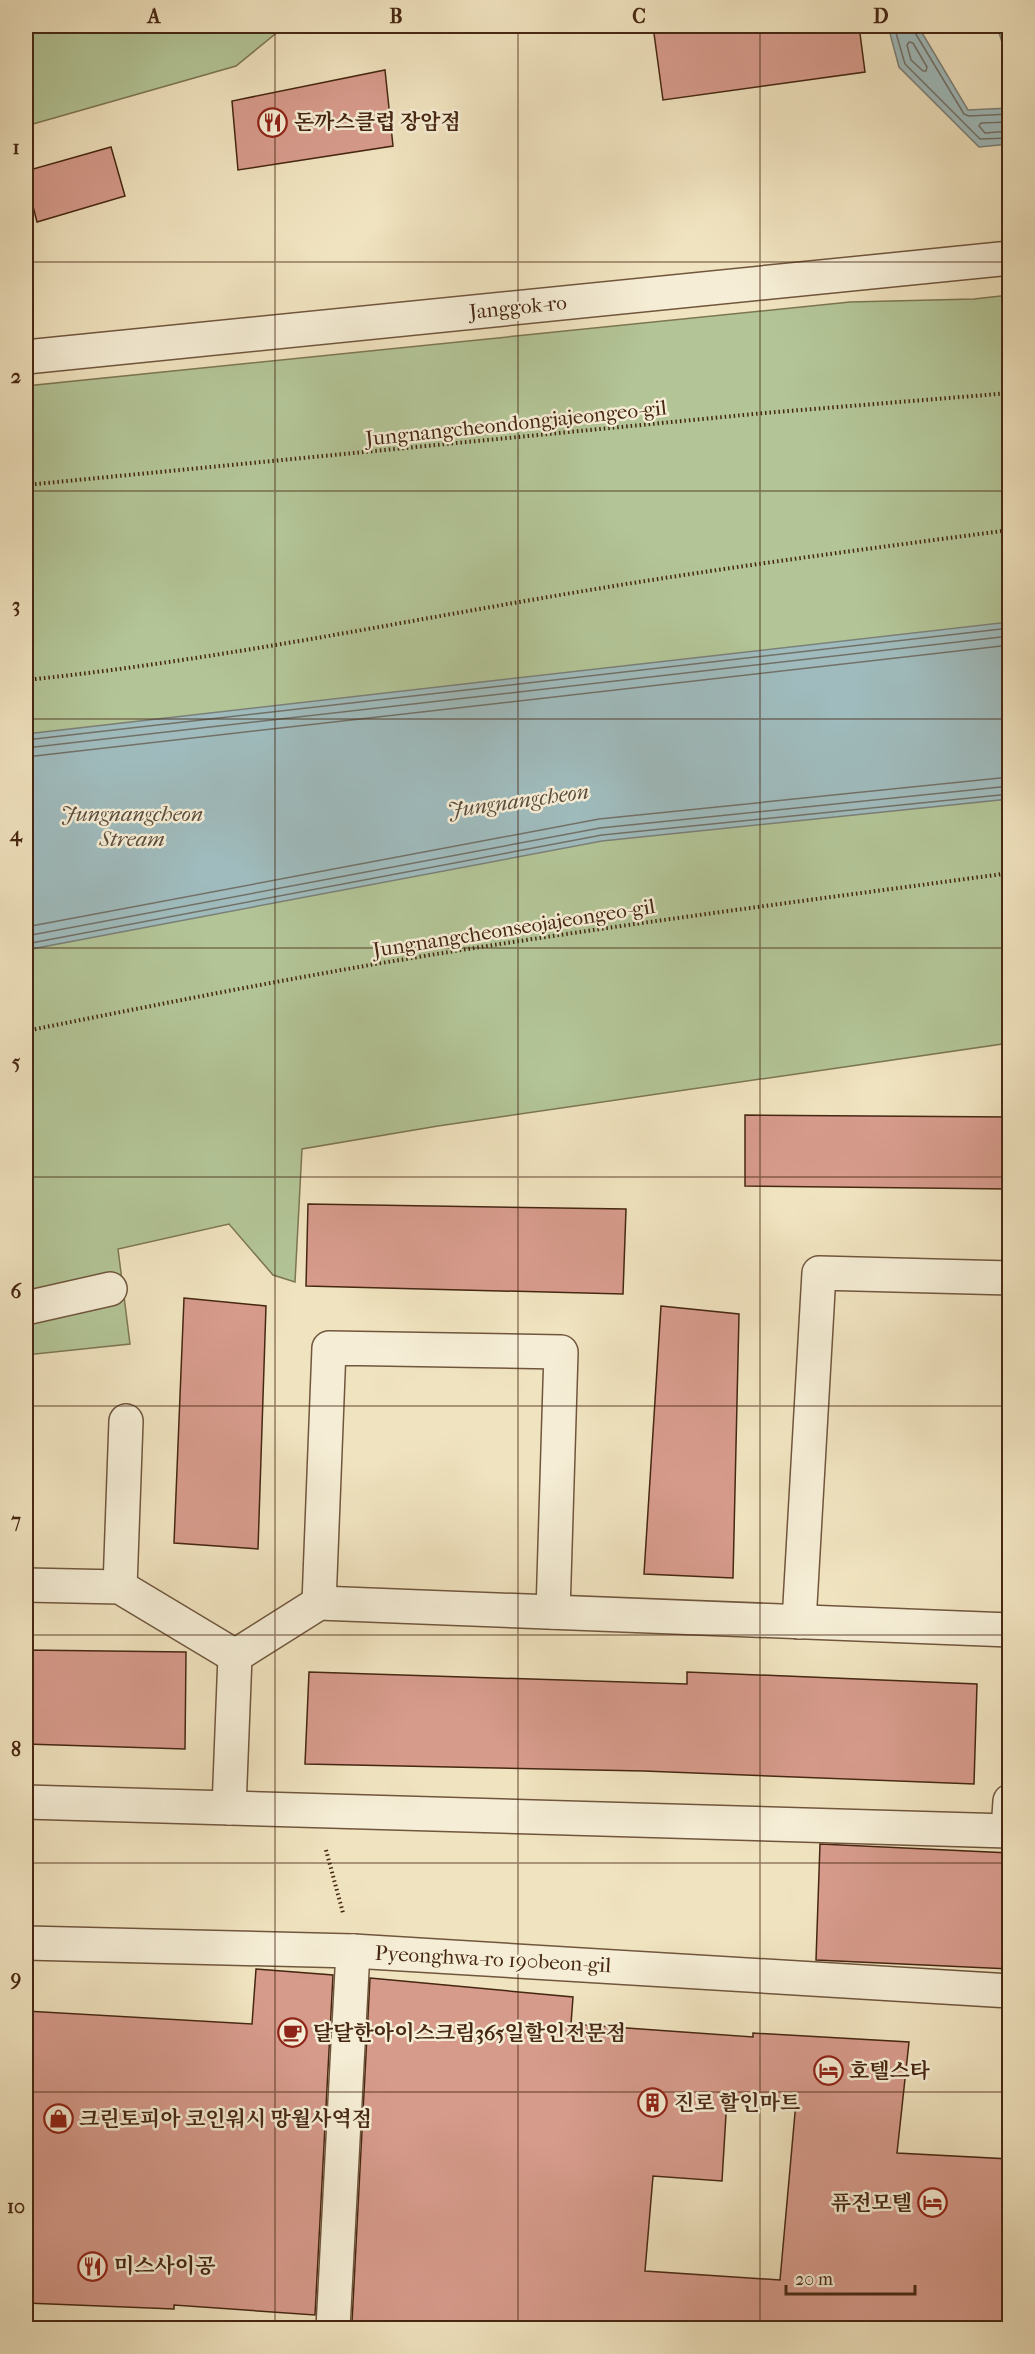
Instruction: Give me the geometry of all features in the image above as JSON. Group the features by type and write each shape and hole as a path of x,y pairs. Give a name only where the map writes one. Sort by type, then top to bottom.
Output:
{"street":[{"name":"Janggok-ro","path":"26,357 1010,258"},
{"path":"799,1622 819,1273 1010,1278"},
{"path":"26,1308 110,1289"},
{"path":"319,1603 329,1348 561,1352 553,1612"},
{"path":"120,1587 126,1421"},
{"path":"26,1585 120,1587 235,1656"},
{"path":"235,1656 319,1603 1010,1630"},
{"path":"230,1808 235,1656"},
{"path":"26,1802 1008,1831 1010,1801"},
{"path":"26,1943 353,1951"},
{"name":"Pyeonghwa-ro 190beon-gil","path":"333,2328 353,1951 1010,1991"}],"path":[{"name":"Jungnangcheondongjajeongeo-gil","path":"26,485 765,413 1010,393"},
{"path":"26,680 76,675 314,638 782,559 1010,530"},
{"name":"Jungnangcheonseojajeongeo-gil","path":"26,1031 370,965 593,930 1010,873"},
{"path":"315,1810 353,1951"}],"green space":[{"path":"26,26 285,26 236,66 26,126"},
{"path":"1009,295 1009,1043 438,1126 302,1149 295,1282 273,1275 229,1224 118,1249 130,1344 26,1355 26,386 850,302 974,299"}],"water":[{"path":"888,26 918,26 968,110 1009,108 1009,144 979,147 899,67"},
{"path":"997,26 1009,26 1009,65"},
{"name":"Jungnangcheon Stream","path":"1009,622 1009,799 602,841 26,950 26,734"}],"building":[{"path":"653,26 859,26 865,72 663,100"},
{"path":"385,70 393,146 238,170 232,101"},
{"path":"111,147 125,196 37,222 26,171"},
{"path":"745,1115 1010,1117 1010,1189 745,1186"},
{"path":"308,1204 626,1209 623,1294 306,1286"},
{"path":"184,1298 266,1306 258,1549 174,1543"},
{"path":"661,1306 739,1314 733,1578 644,1574"},
{"path":"26,1650 186,1652 185,1749 26,1744"},
{"path":"309,1672 687,1684 687,1672 977,1684 974,1784 644,1771 305,1764"},
{"path":"820,1844 1010,1853 1010,1969 816,1960"},
{"path":"256,1969 333,1975 315,2315 174,2305 174,2309 26,2303 26,2011 252,2024"},
{"path":"370,1978 573,1997 571,2024 753,2037 753,2033 909,2042 897,2153 1010,2159 1010,2328 426,2328 352,2322","holes":["727,2098 796,2102 780,2280 645,2271 653,2176 722,2181"]}],"place":[{"name":"돈까스클럽 장암점","path":"273,122"},
{"name":"달달한아이스크림365일할인전문점","path":"292,2033"},
{"name":"호텔스타","path":"828,2071"},
{"name":"진로 할인마트","path":"653,2103"},
{"name":"크린토피아 코인워시 망월사역점","path":"58,2119"},
{"name":"퓨전모텔","path":"933,2203"},
{"name":"미스사이공","path":"93,2266"}],"water label":[{"name":"Jungnangcheon","path":"518,800"}]}
